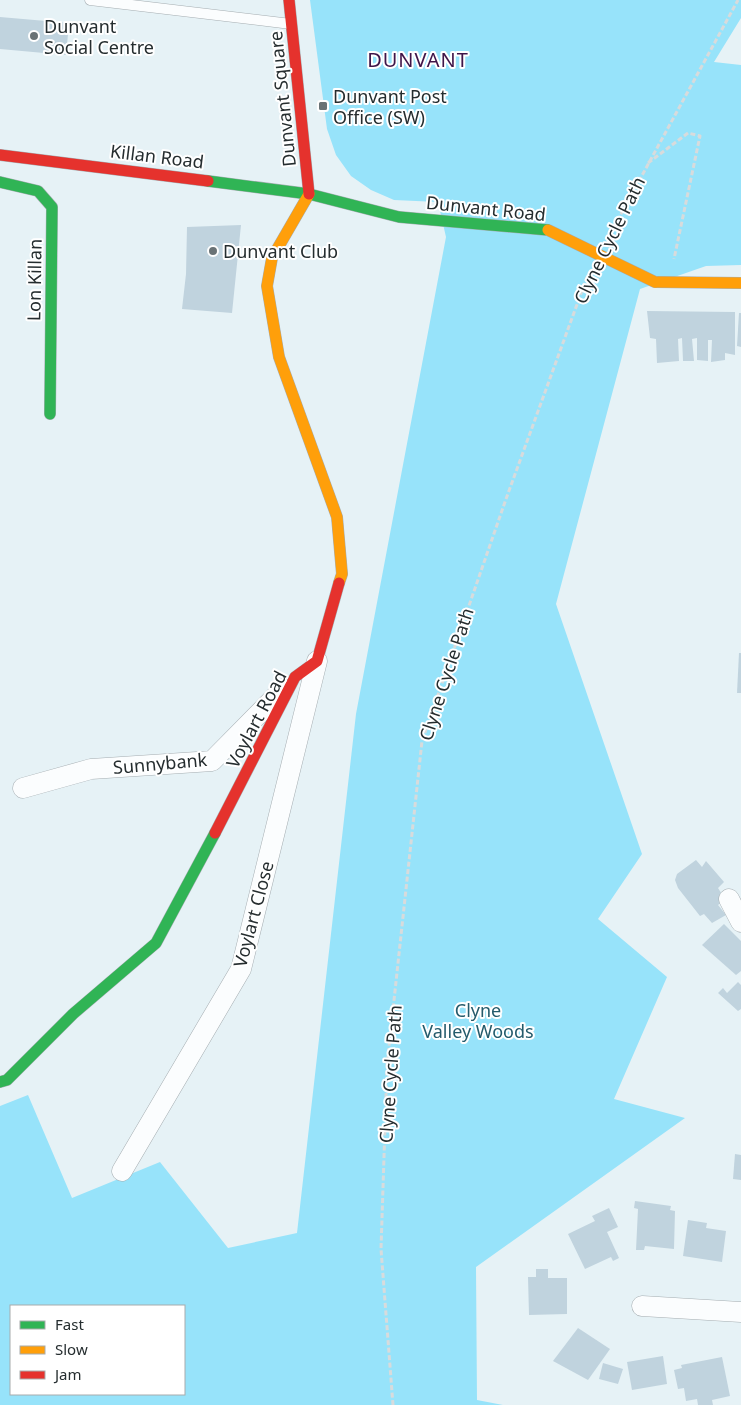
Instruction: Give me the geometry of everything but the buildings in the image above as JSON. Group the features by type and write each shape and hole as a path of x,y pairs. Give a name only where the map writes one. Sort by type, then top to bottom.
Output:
{"street":[{"name":"Dunvant Square","path":"289,0 310,194"},
{"name":"Killan Road","path":"0,155 11,154 310,194"},
{"name":"Lon Killan","path":"0,182 38,191 52,207 50,414"},
{"name":"Dunvant Road","path":"310,194 345,205 399,217 548,230 655,282 741,284"},
{"path":"310,194 272,258 267,286 279,357 337,517 342,574 317,661"},
{"name":"Voylart Road","path":"0,1082 7,1080 73,1014 156,943 257,754 295,677 317,661"},
{"name":"Voylart Close","path":"122,1171 241,968 317,661"},
{"name":"Sunnybank","path":"23,788 91,770 212,762 295,677"},
{"path":"729,899 741,922"},
{"path":"638,1305 741,1312"}],"lane":[{"path":"90,0 292,24"}],"path":[{"name":"Clyne Cycle Path","path":"610,235 646,164 738,0"},
{"path":"646,164 688,133 700,136 672,268"},
{"name":"Clyne Cycle Path","path":"393,1405 381,1249 387,1065 422,741 506,499 591,270"}],"green space":[{"name":"Clyne Valley Woods","path":"310,0 741,0 741,18 714,62 741,65 741,265 706,266 640,289 556,604 642,854 598,919 667,977 614,1099 685,1118 476,1267 477,1400 503,1405 0,1405 0,1106 28,1095 72,1198 160,1162 228,1248 297,1233 356,714 446,237 438,202 394,200 371,190 351,176 336,155 327,129"}],"traffic: fast":[{"path":"208,181 309,194 399,217 548,230"},
{"path":"0,182 38,191 52,207 50,414"},
{"path":"0,1082 7,1080 73,1014 156,943 215,833"}],"traffic: slow":[{"path":"309,194 272,258 267,286 279,357 337,517 342,574 339,583"},
{"path":"548,230 655,282"},
{"path":"655,282 741,283"}],"traffic: jam":[{"path":"289,0 309,194"},
{"path":"0,155 208,181"},
{"path":"215,833 295,677 317,661 339,583"}],"place":[{"name":"Dunvant Social Centre","path":"34,36"},
{"name":"Dunvant Post Office (SW)","path":"323,106"},
{"name":"Dunvant Club","path":"213,251"}],"district":[{"name":"DUNVANT","path":"418,59"}]}
